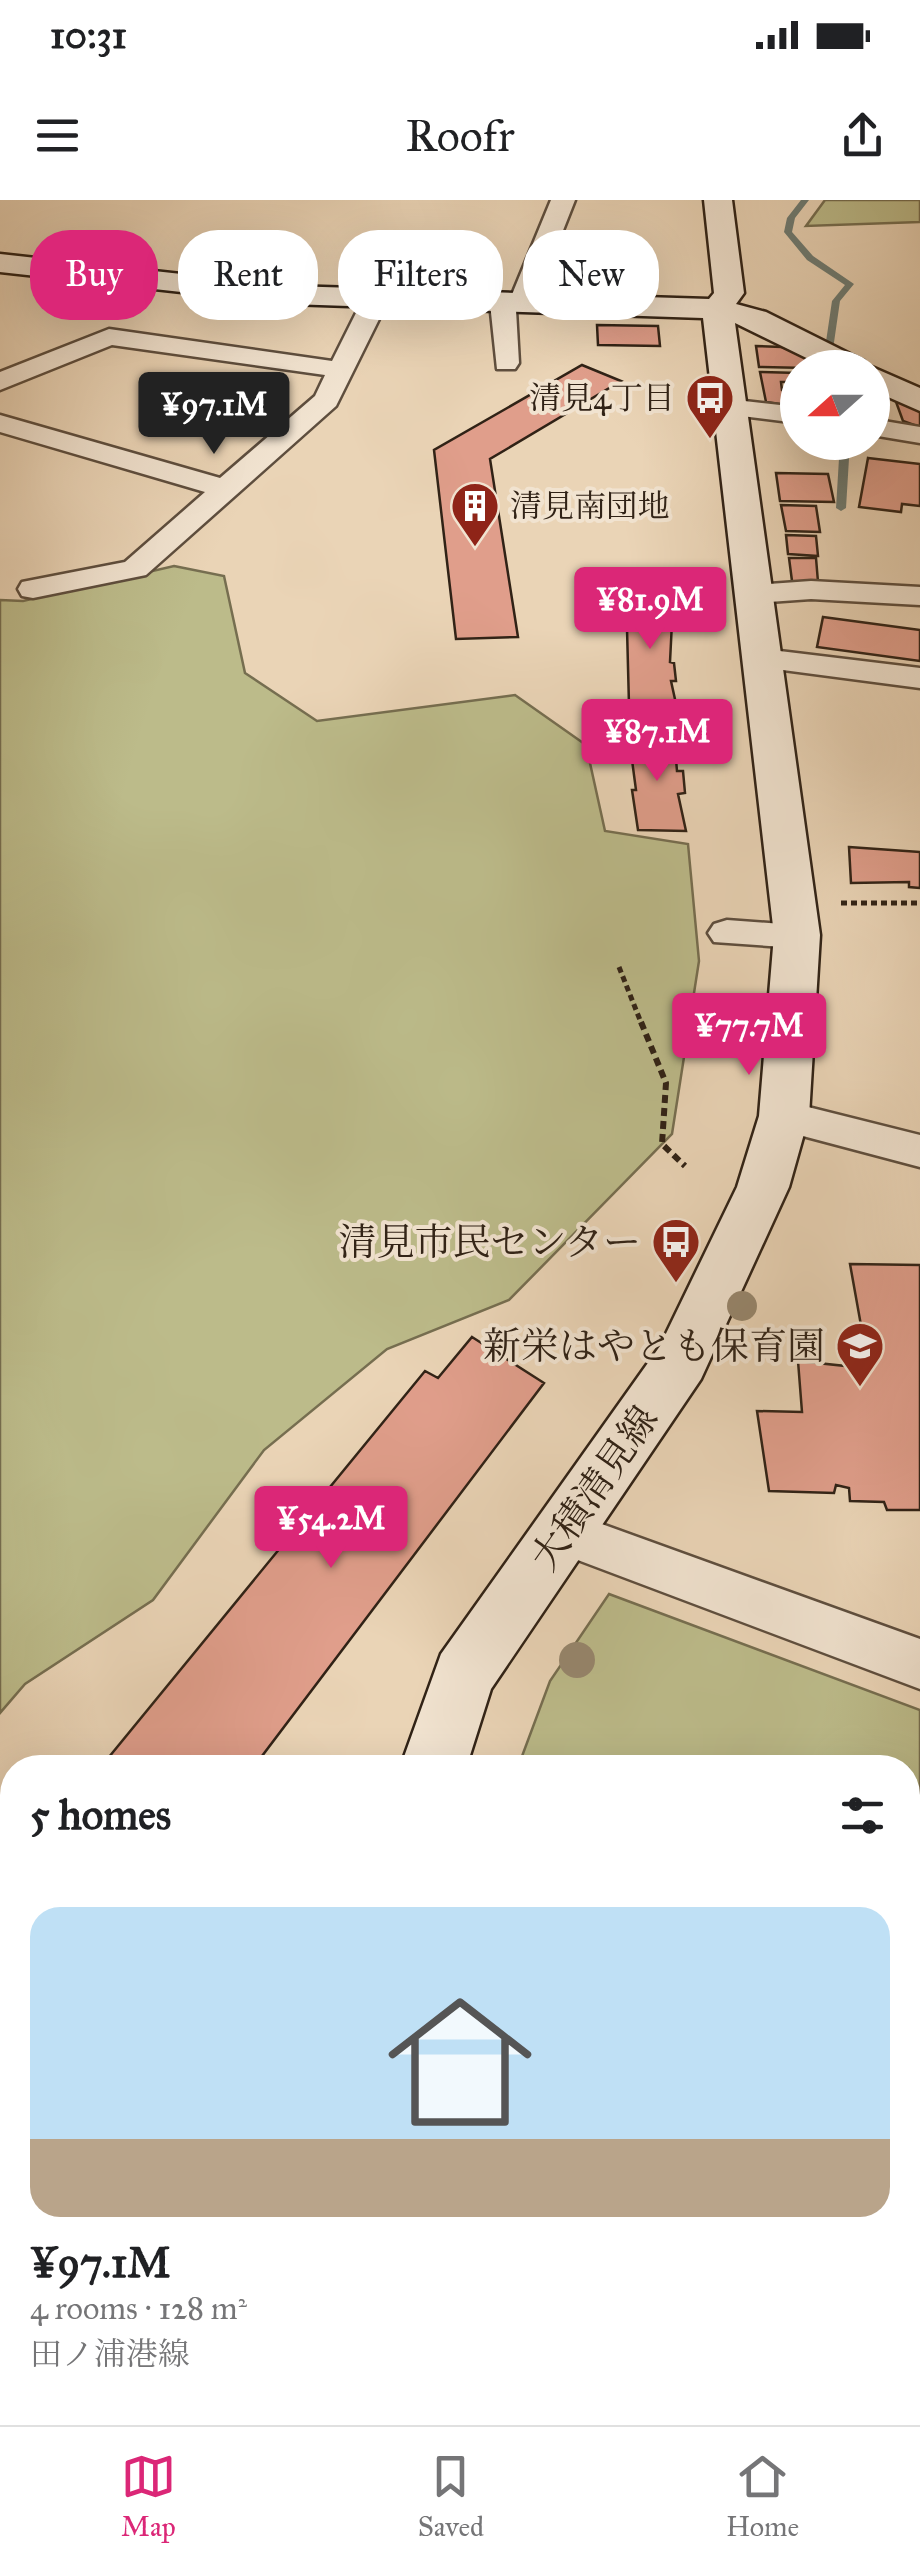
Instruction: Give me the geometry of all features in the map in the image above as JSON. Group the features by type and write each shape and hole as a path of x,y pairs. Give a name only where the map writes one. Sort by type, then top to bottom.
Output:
{"main road":[{"name":"大積清見線","path":"437,1755 464,1674 681,1362 763,1188 784,1116 795,918 764,658 727,407 718,310 729,293 718,200"},
{"path":"0,262 338,298"},
{"path":"503,304 718,310 755,319 818,350"},
{"path":"890,386 920,401"}],"street":[{"path":"506,363 512,304 563,200"},
{"path":"33,589 135,569 222,488 326,400 366,320"},
{"path":"0,382 109,337 342,370"},
{"path":"727,407 780,413"},
{"path":"0,423 222,488"},
{"path":"890,430 920,435"},
{"path":"755,594 811,590 920,596"},
{"path":"764,658 920,678"},
{"path":"727,932 795,918"},
{"path":"784,1116 920,1151"},
{"path":"563,1532 920,1664"}],"path":[{"path":"795,918 920,902"},
{"path":"618,967 666,1083 662,1144 685,1166"}],"shaded area":[{"path":"825,200 920,200 920,222 806,226"},
{"path":"174,566 224,576 245,673 317,721 515,695 586,745 605,831 688,844 699,961 672,1134 509,1300 387,1349 264,1450 153,1600 25,1684 0,1713 0,600 23,601"},
{"path":"609,1594 920,1710 920,1755 522,1755 550,1681"}],"building":[{"path":"597,325 658,326 660,346 598,345"},
{"path":"756,346 789,350 780,350 780,367 759,367"},
{"name":"清見南団地","path":"582,365 621,381 490,459 518,637 456,639 434,450"},
{"path":"760,372 780,373 780,404 766,402"},
{"path":"895,399 920,412 920,427 903,421"},
{"path":"868,460 920,464 920,506 902,504 901,512 859,507"},
{"path":"776,473 828,474 834,502 780,501"},
{"path":"781,505 816,506 820,532 786,531"},
{"path":"786,535 816,536 818,556 788,554"},
{"path":"789,558 816,558 818,582 792,581"},
{"path":"626,590 670,591 666,621 672,622 670,662 674,663 676,681 671,681 678,713 634,711 634,706 629,705"},
{"path":"823,617 920,630 920,661 817,647"},
{"path":"633,736 679,737 680,747 675,747 677,771 683,771 685,793 678,794 686,831 638,830 632,790 636,790 630,745"},
{"path":"849,847 920,852 920,888 909,887 909,882 851,883"},
{"name":"新栄はやとも保育園","path":"850,1264 920,1265 920,1510 887,1510 884,1502 850,1501 849,1488 836,1485 834,1493 769,1491 757,1411 802,1412 798,1361 846,1366 846,1340 864,1342"},
{"path":"472,1337 544,1383 263,1755 111,1755 425,1371 438,1378"}],"waterway":[{"path":"805,200 791,218 788,232 810,258 850,284 836,301 829,350"},
{"path":"841,508 844,460"}],"place":[{"name":"清見4丁目","path":"710,440"},
{"name":"清見南団地","path":"475,548"},
{"name":"清見市民センター","path":"676,1284"},
{"name":"新栄はやとも保育園","path":"860,1388"}]}
